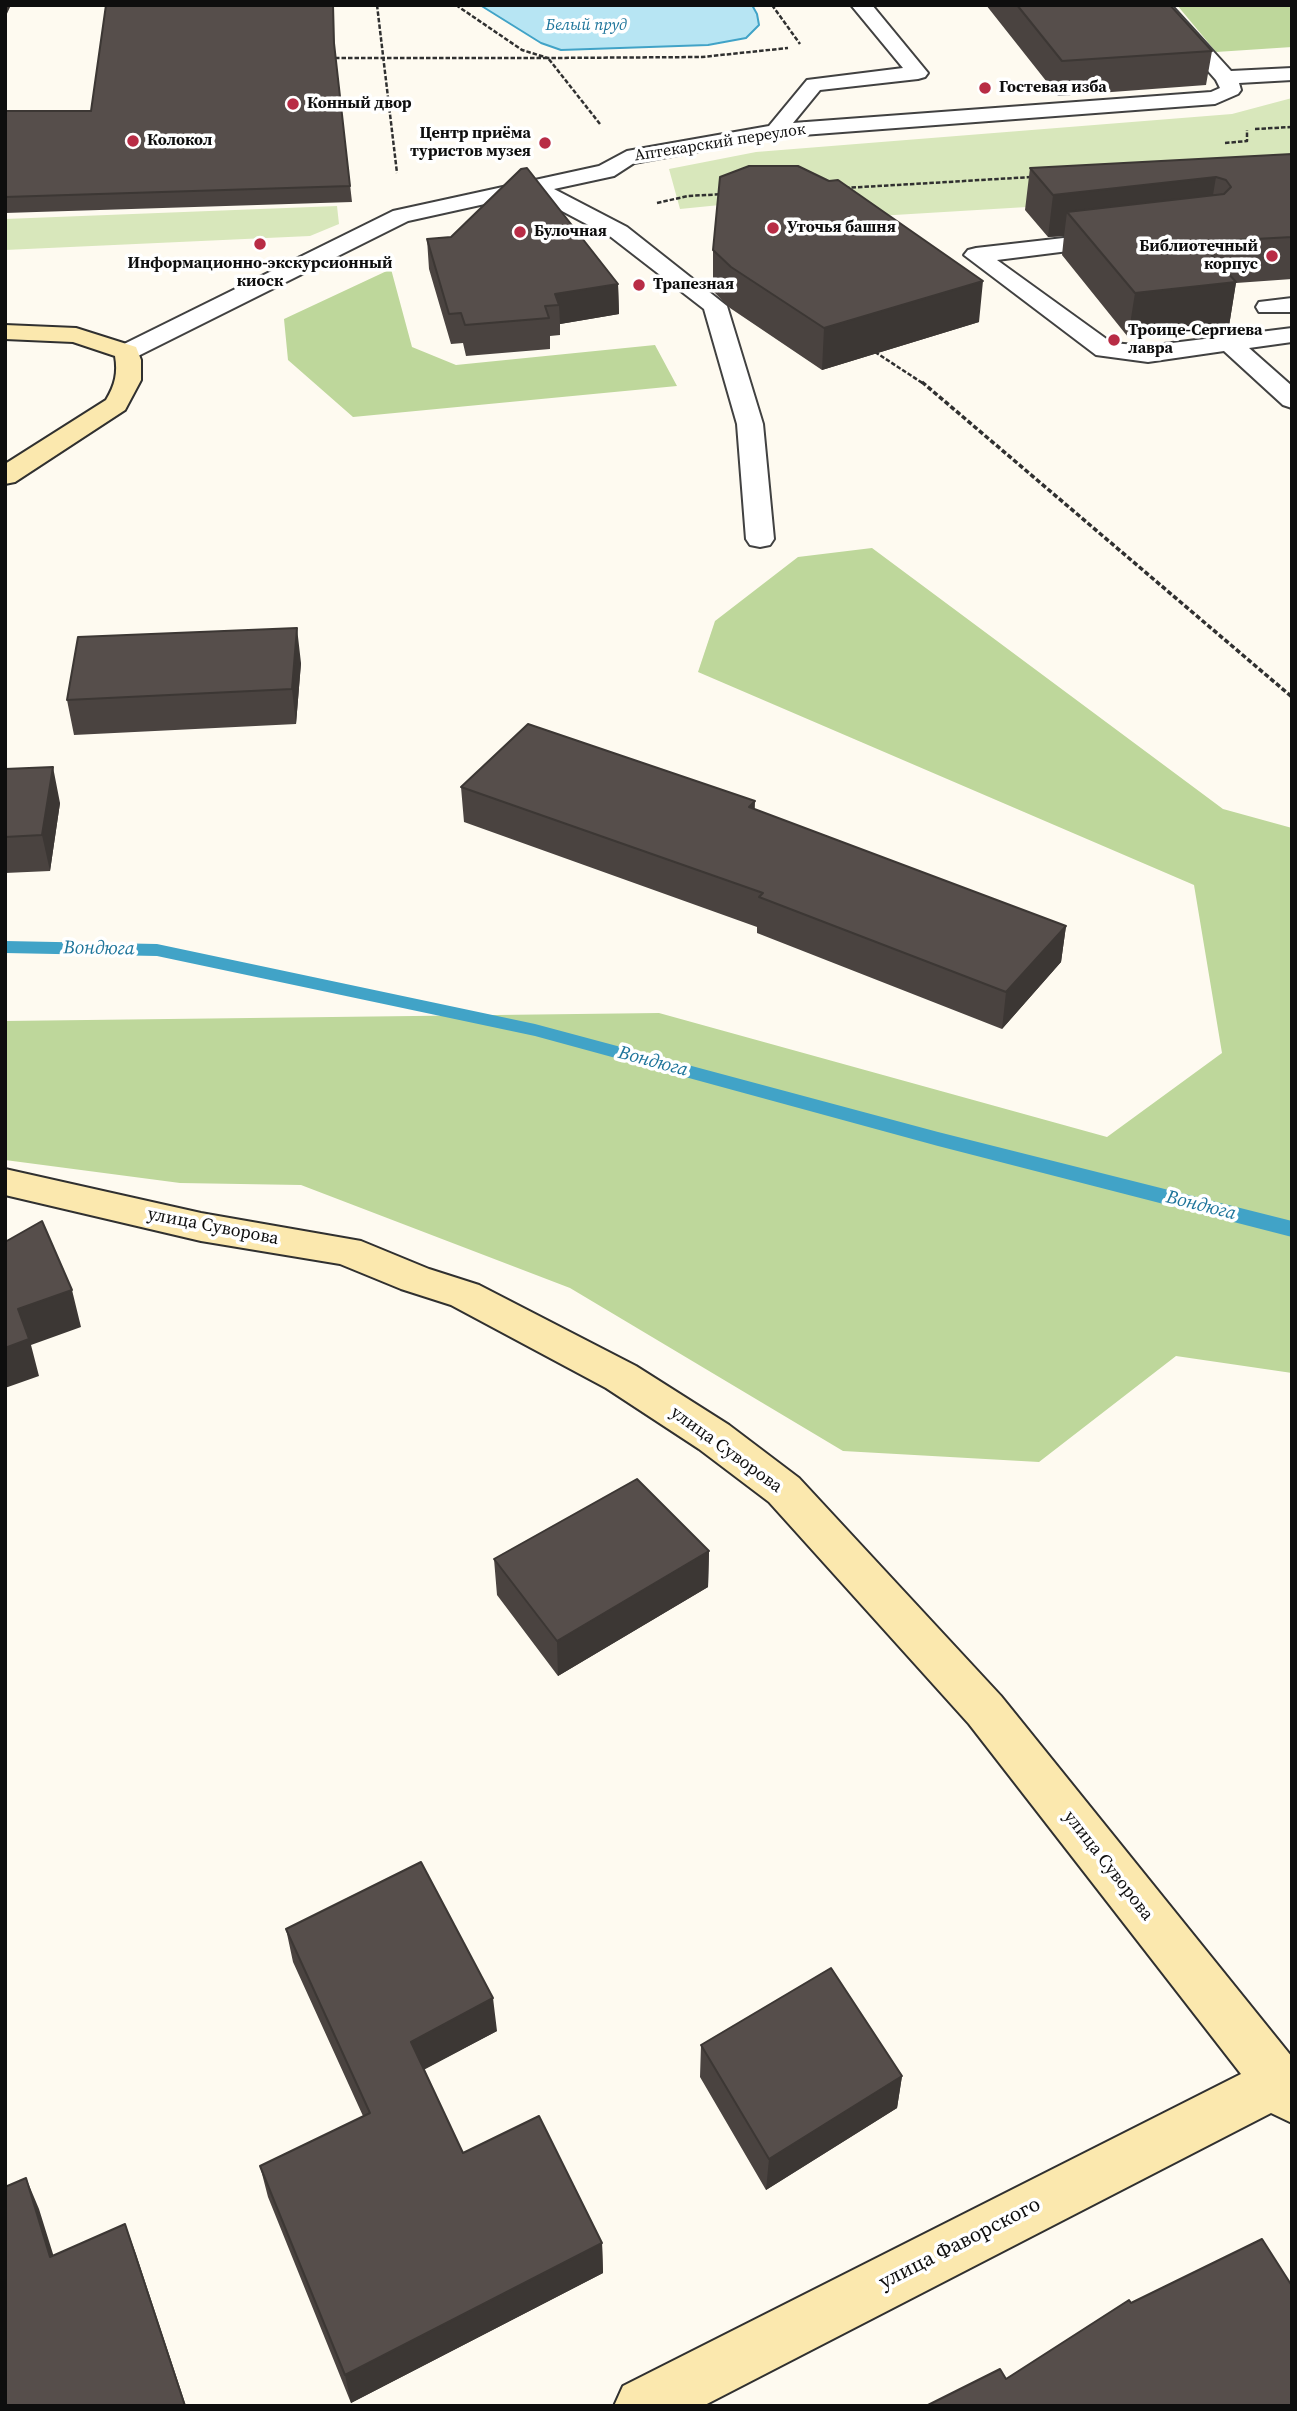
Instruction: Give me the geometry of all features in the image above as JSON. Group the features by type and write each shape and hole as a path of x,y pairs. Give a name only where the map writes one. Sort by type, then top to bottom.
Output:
{"main road":[{"path":"5,332 76,335 127,352 131,371 126,389 116,405 5,476"},
{"name":"улица Суворова","path":"5,1182 201,1227 347,1251 415,1279 465,1295 621,1377 714,1437 784,1490 985,1710 1285,2090"},
{"name":"улица Фаворского","path":"643,2406 1285,2090"}],"lane":[{"path":"776,131 814,84 918,73 861,5"},
{"path":"1160,5 1226,87"},
{"name":"Аптекарский переулок","path":"127,352 401,216 606,171 627,158 776,131 1215,98 1226,87 1292,74"},
{"path":"531,186 619,232 715,306 750,424 760,539"},
{"path":"1140,237 976,255 1105,350 1149,354 1292,333"},
{"path":"1292,305 1268,307 1292,333"},
{"path":"1229,343 1292,400"}],"path":[{"path":"377,5 385,56 401,216"},
{"path":"456,5 522,50 548,58 627,158"},
{"path":"335,58 702,57 803,47 772,5"},
{"path":"839,188 1031,177"},
{"path":"661,212 649,205 688,196 729,194"},
{"path":"870,348 928,386 1292,697"}],"green space":[{"path":"1177,5 1292,5 1292,47 1216,52"},
{"path":"1292,98 1292,191 828,219 750,202 680,209 669,169 756,152 1232,114"},
{"path":"337,206 339,224 310,236 5,250 5,219"},
{"path":"391,269 412,347 456,365 655,345 677,386 353,417 288,360 284,319"},
{"path":"872,548 1223,809 1292,828 1292,1373 1176,1356 1039,1462 843,1451 570,1288 301,1185 180,1183 5,1160 5,1021 659,1013 1107,1137 1222,1053 1194,885 698,672 715,621 798,557"}],"water":[{"name":"Белый пруд","path":"480,5 752,5 759,25 746,38 708,45 561,50 541,43"}],"building":[{"path":"106,5 333,5 334,43 350,186 5,197 5,111 91,111"},
{"path":"1017,5 1170,5 1212,51 1062,61"},
{"path":"1292,154 1292,237 1200,242 1236,282 1135,293 1067,212 1224,194 1231,187 1226,180 1216,177 1053,195 1030,168"},
{"path":"749,166 798,166 829,181 838,180 983,281 824,328 731,267 713,250 720,177"},
{"path":"527,168 618,284 555,294 559,305 545,306 549,318 465,325 461,313 449,314 427,239 451,237 521,169"},
{"path":"297,628 292,689 67,700 78,637"},
{"path":"528,724 755,801 749,807 1066,926 1006,992 759,897 763,893 461,787"},
{"path":"53,767 42,835 5,837 5,769"},
{"path":"42,1221 72,1290 18,1309 29,1339 5,1348 5,1242"},
{"path":"637,1479 709,1551 557,1641 494,1559"},
{"path":"421,1862 493,1998 411,2042 463,2153 539,2116 602,2243 345,2375 260,2166 370,2113 286,1929"},
{"path":"831,1968 902,2076 769,2159 701,2045"},
{"path":"26,2178 50,2257 125,2224 185,2406 5,2406 5,2187"},
{"path":"1262,2239 1292,2286 1292,2406 926,2406 1000,2369 1006,2379 1129,2300 1131,2303"}],"waterway":[{"name":"Вондюга","path":"5,947 157,950 535,1030 938,1139 1292,1229"}],"place":[{"name":"Гостевая изба","path":"985,88"},
{"name":"Конный двор","path":"293,104"},
{"name":"Колокол","path":"133,141"},
{"name":"Центр приёма туристов музея","path":"545,143"},
{"name":"Уточья башня","path":"773,228"},
{"name":"Булочная","path":"520,232"},
{"name":"Информационно-экскурсионный киоск","path":"260,244"},
{"name":"Библиотечный корпус","path":"1272,256"},
{"name":"Трапезная","path":"639,285"},
{"name":"Троице-Сергиева лавра","path":"1114,340"}]}
